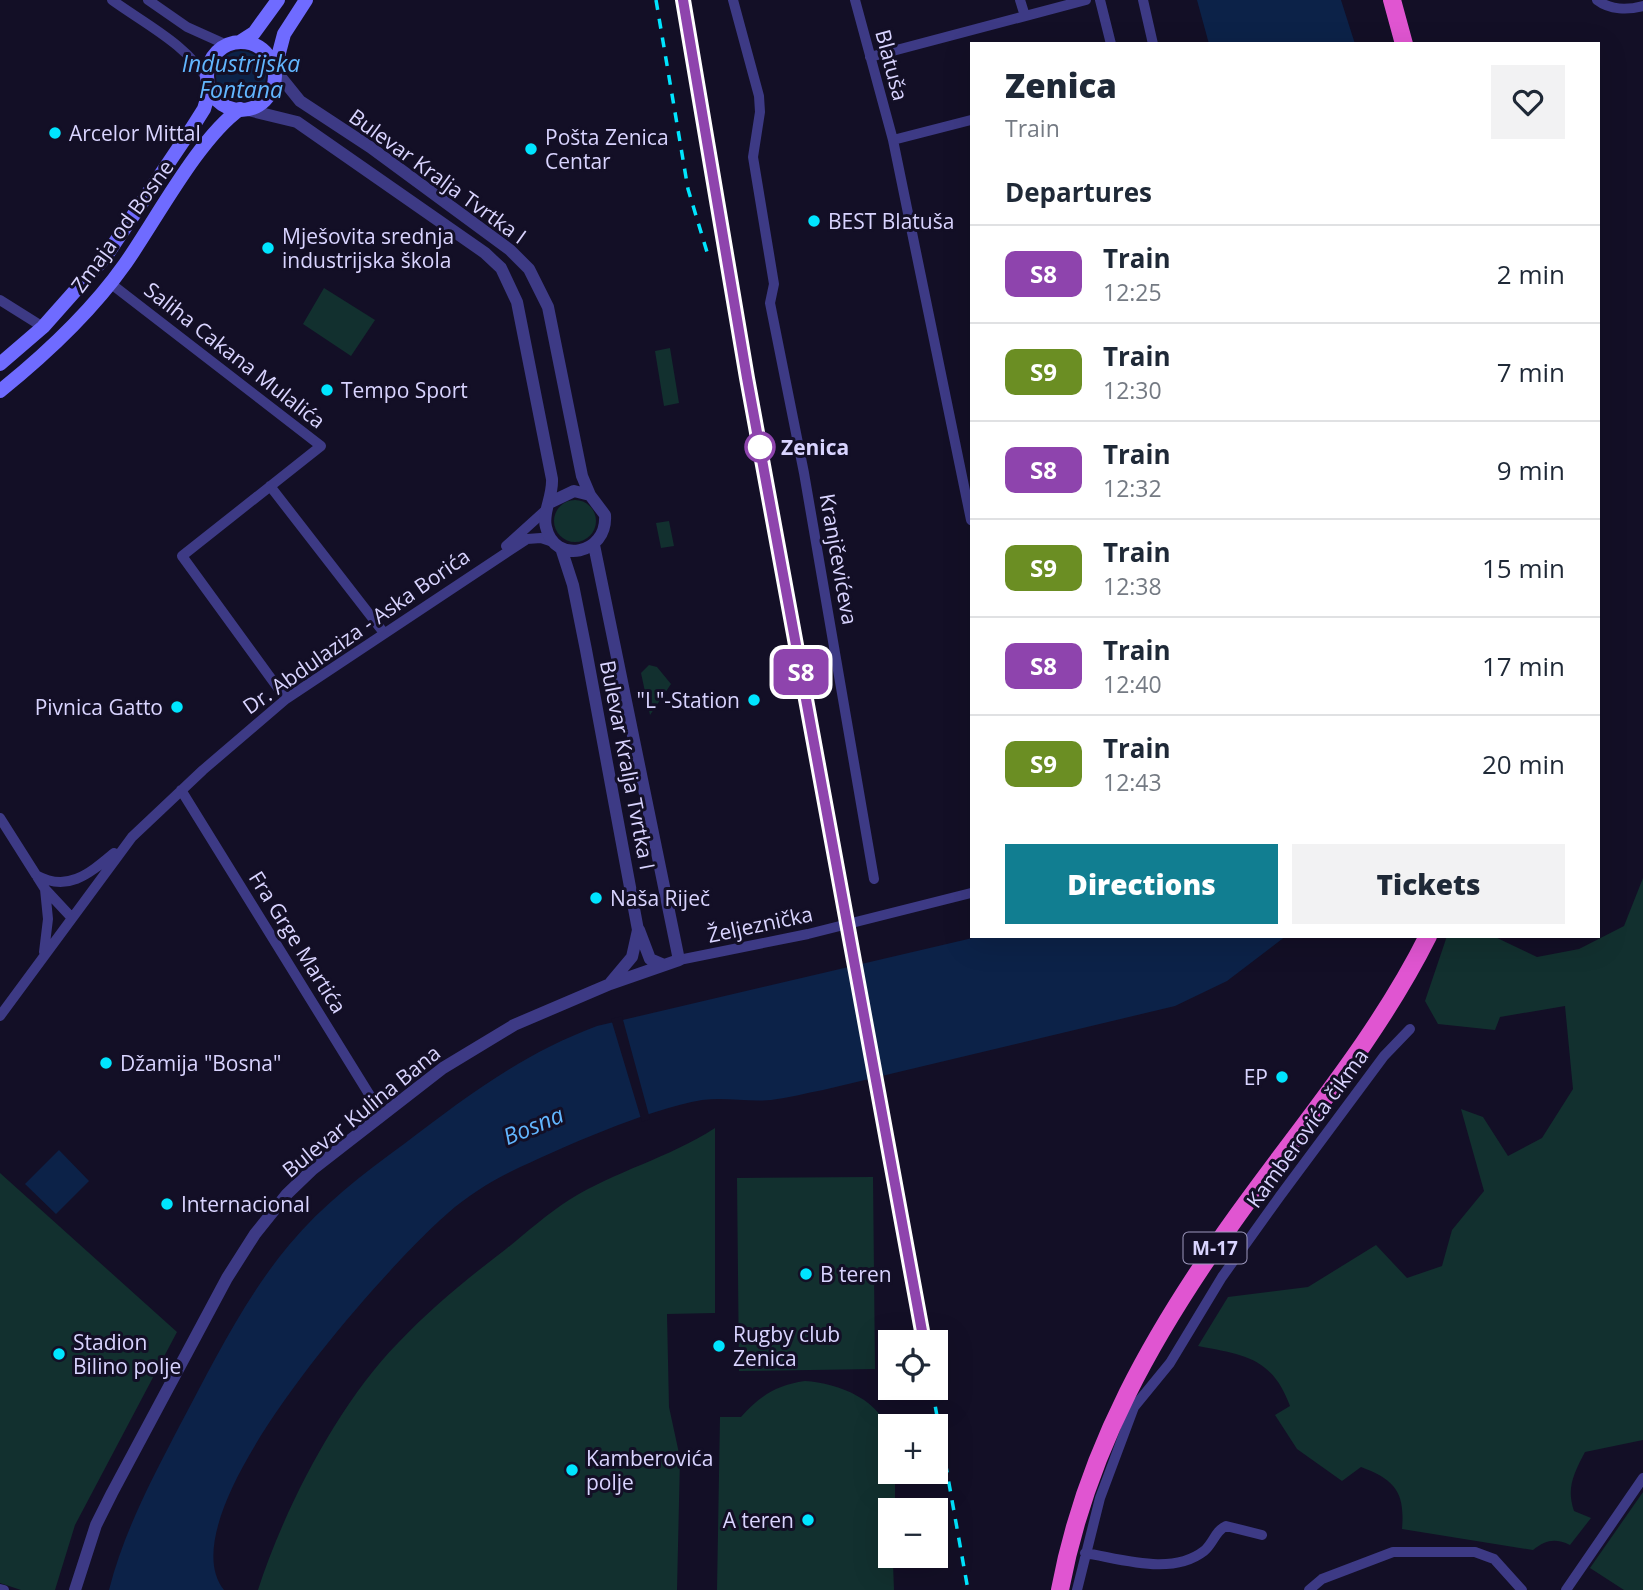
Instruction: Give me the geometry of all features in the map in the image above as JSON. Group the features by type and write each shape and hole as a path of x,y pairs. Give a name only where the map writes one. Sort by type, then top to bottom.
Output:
{"highway":[{"path":"1392,0 1403,42"},
{"name":"M-17","path":"1060,1590 1081,1505 1114,1416 1141,1363 1238,1215 1348,1066 1427,938"}],"main road":[{"name":"Zmaja od Bosne","path":"0,364 43,327 106,256 204,109 211,60 233,43 254,33 278,0"},
{"name":"Zmaja od Bosne","path":"0,391 57,341 110,283 209,140 242,109 264,101 275,81 275,69 284,34 306,0"},
{"path":"233,43 258,46 271,59 275,69"},
{"path":"209,85 222,103 242,109"}],"street":[{"path":"112,0 185,52 198,64 209,85"},
{"path":"148,0 187,27 233,43"},
{"name":"Kranjčevićeva","path":"733,0 759,96 760,112 752,157 774,284 770,303 804,475 874,879"},
{"name":"Blatuša","path":"855,0 893,140 970,515"},
{"path":"1020,0 1025,16"},
{"path":"870,57 1086,0"},
{"path":"1100,0 1110,42"},
{"path":"1143,0 1153,42"},
{"path":"1597,0 1612,7 1632,9 1643,6"},
{"name":"Bulevar Kralja Tvrtka I","path":"275,69 300,101 370,147 510,250 529,269 548,307 582,476 590,495 602,507 605,523 594,545 679,960"},
{"name":"Bulevar Kralja Tvrtka I","path":"242,109 297,122 485,253 501,268 512,286 523,322 552,479 545,527 557,545 573,585 638,930 632,957 610,984"},
{"path":"893,140 970,120"},
{"name":"Saliha Cakana Mulalića","path":"110,283 321,446 182,556 286,699"},
{"path":"0,300 43,327"},
{"path":"270,486 384,633"},
{"path":"549,506 573,491 590,495"},
{"name":"Dr. Abdulaziza - Aska Borića","path":"492,561 549,506"},
{"name":"Dr. Abdulaziza - Aska Borića","path":"43,957 132,837 181,790 286,699 527,538 541,538 557,545"},
{"path":"557,545 577,551 594,545"},
{"name":"Fra Grge Martića","path":"181,790 382,1115"},
{"path":"0,818 45,889 72,918"},
{"path":"34,873 54,882 72,882 98,866 132,837"},
{"path":"0,1016 43,957 48,919 45,889"},
{"name":"Željeznička","path":"679,960 808,934 970,893"},
{"path":"638,930 650,959 664,965"},
{"name":"Bulevar Kulina Bana","path":"75,1590 101,1514 226,1278 287,1194 313,1169 443,1068 514,1025 610,984 679,960"},
{"name":"Kamberovića čikma","path":"1077,1590 1110,1467 1134,1408 1170,1363 1222,1278 1287,1185 1384,1056 1410,1030"},
{"path":"1566,1590 1643,1478"},
{"path":"1085,1553 1162,1565 1177,1563 1206,1550 1221,1528 1226,1526 1262,1535"},
{"path":"1309,1590 1322,1579 1393,1552 1475,1552 1493,1559 1522,1590"}],"green space":[{"name":"Tempo Sport","path":"324,288 375,320 351,356 303,324"},
{"path":"670,348 679,403 664,406 655,351"},
{"path":"575,500 590,506 596,521 590,536 575,542 560,536 554,521 560,506"},
{"path":"669,521 674,546 661,548 656,523"},
{"path":"649,665 657,667 671,684 650,715 641,673"},
{"path":"1643,878 1643,1440 1585,1452 1575,1474 1571,1495 1574,1511 1591,1518 1570,1545 1551,1541 1533,1550 1402,1529 1400,1497 1396,1489 1383,1477 1361,1467 1342,1481 1297,1449 1275,1415 1290,1406 1283,1390 1265,1368 1243,1356 1198,1346 1228,1297 1308,1287 1376,1245 1407,1278 1442,1266 1452,1230 1484,1191 1461,1109 1483,1117 1508,1156 1542,1138 1573,1089 1565,1006 1500,1017 1495,1030 1438,1024 1425,1001 1446,938 1497,938 1537,957 1579,949 1624,926"},
{"name":"Kamberovića polje","path":"715,1128 715,1313 667,1314 669,1407 680,1458 677,1590 258,1590 282,1526 315,1459 354,1396 411,1330 464,1282 569,1200"},
{"path":"0,1173 177,1332 75,1525 55,1590 21,1590 0,1583"},
{"name":"B teren","path":"873,1177 875,1369 739,1371 737,1178"},
{"path":"805,1381 831,1385 858,1396 879,1414 878,1484 895,1484 895,1498 878,1498 878,1568 893,1568 894,1590 717,1590 720,1417 741,1417 755,1403 785,1385"},
{"path":"1643,1492 1643,1590 1624,1590 1590,1568"}],"water":[{"path":"1197,0 1341,0 1354,42 1208,42"},
{"name":"Industrijska Fontana","path":"241,51 258,59 266,76 258,93 241,101 224,93 216,76 224,59"},
{"name":"Bosna","path":"972,938 1283,938 1227,981 1175,1006 790,1097 771,1100 711,1099 680,1105 604,1130 494,1181 455,1207 379,1283 335,1334 252,1450 225,1506 213,1554 224,1590 109,1590 131,1526 180,1425 243,1309 289,1245 329,1203 358,1179 473,1093 544,1050 597,1026"},
{"path":"59,1150 89,1181 56,1214 25,1184"}],"pier":[{"path":"859,960 882,1079 872,1081 850,962"},
{"path":"622,1016 650,1119 642,1122 611,1019"}],"railway":[{"path":"656,0 688,189 707,252"},
{"path":"683,0 747,378 922,1330"},
{"path":"934,1400 968,1590"}],"train":[{"name":"S8","path":"683,0 747,378 852,955 886,1122 922,1330"}],"place":[{"name":"Arcelor Mittal","path":"55,133"},
{"name":"Pošta Zenica Centar","path":"531,149"},
{"name":"BEST Blatuša","path":"814,221"},
{"name":"Mješovita srednja industrijska škola","path":"268,248"},
{"name":"Tempo Sport","path":"327,390"},
{"name":"Zenica","path":"760,447"},
{"name":"\"L\"-Station","path":"754,700"},
{"name":"Pivnica Gatto","path":"177,707"},
{"name":"Naša Riječ","path":"596,898"},
{"name":"Džamija \"Bosna\"","path":"106,1063"},
{"name":"EP","path":"1282,1077"},
{"name":"Internacional","path":"167,1204"},
{"name":"B teren","path":"806,1274"},
{"name":"Rugby club Zenica","path":"719,1346"},
{"name":"Stadion Bilino polje","path":"59,1354"},
{"name":"Kamberovića polje","path":"572,1470"},
{"name":"A teren","path":"808,1520"}]}
